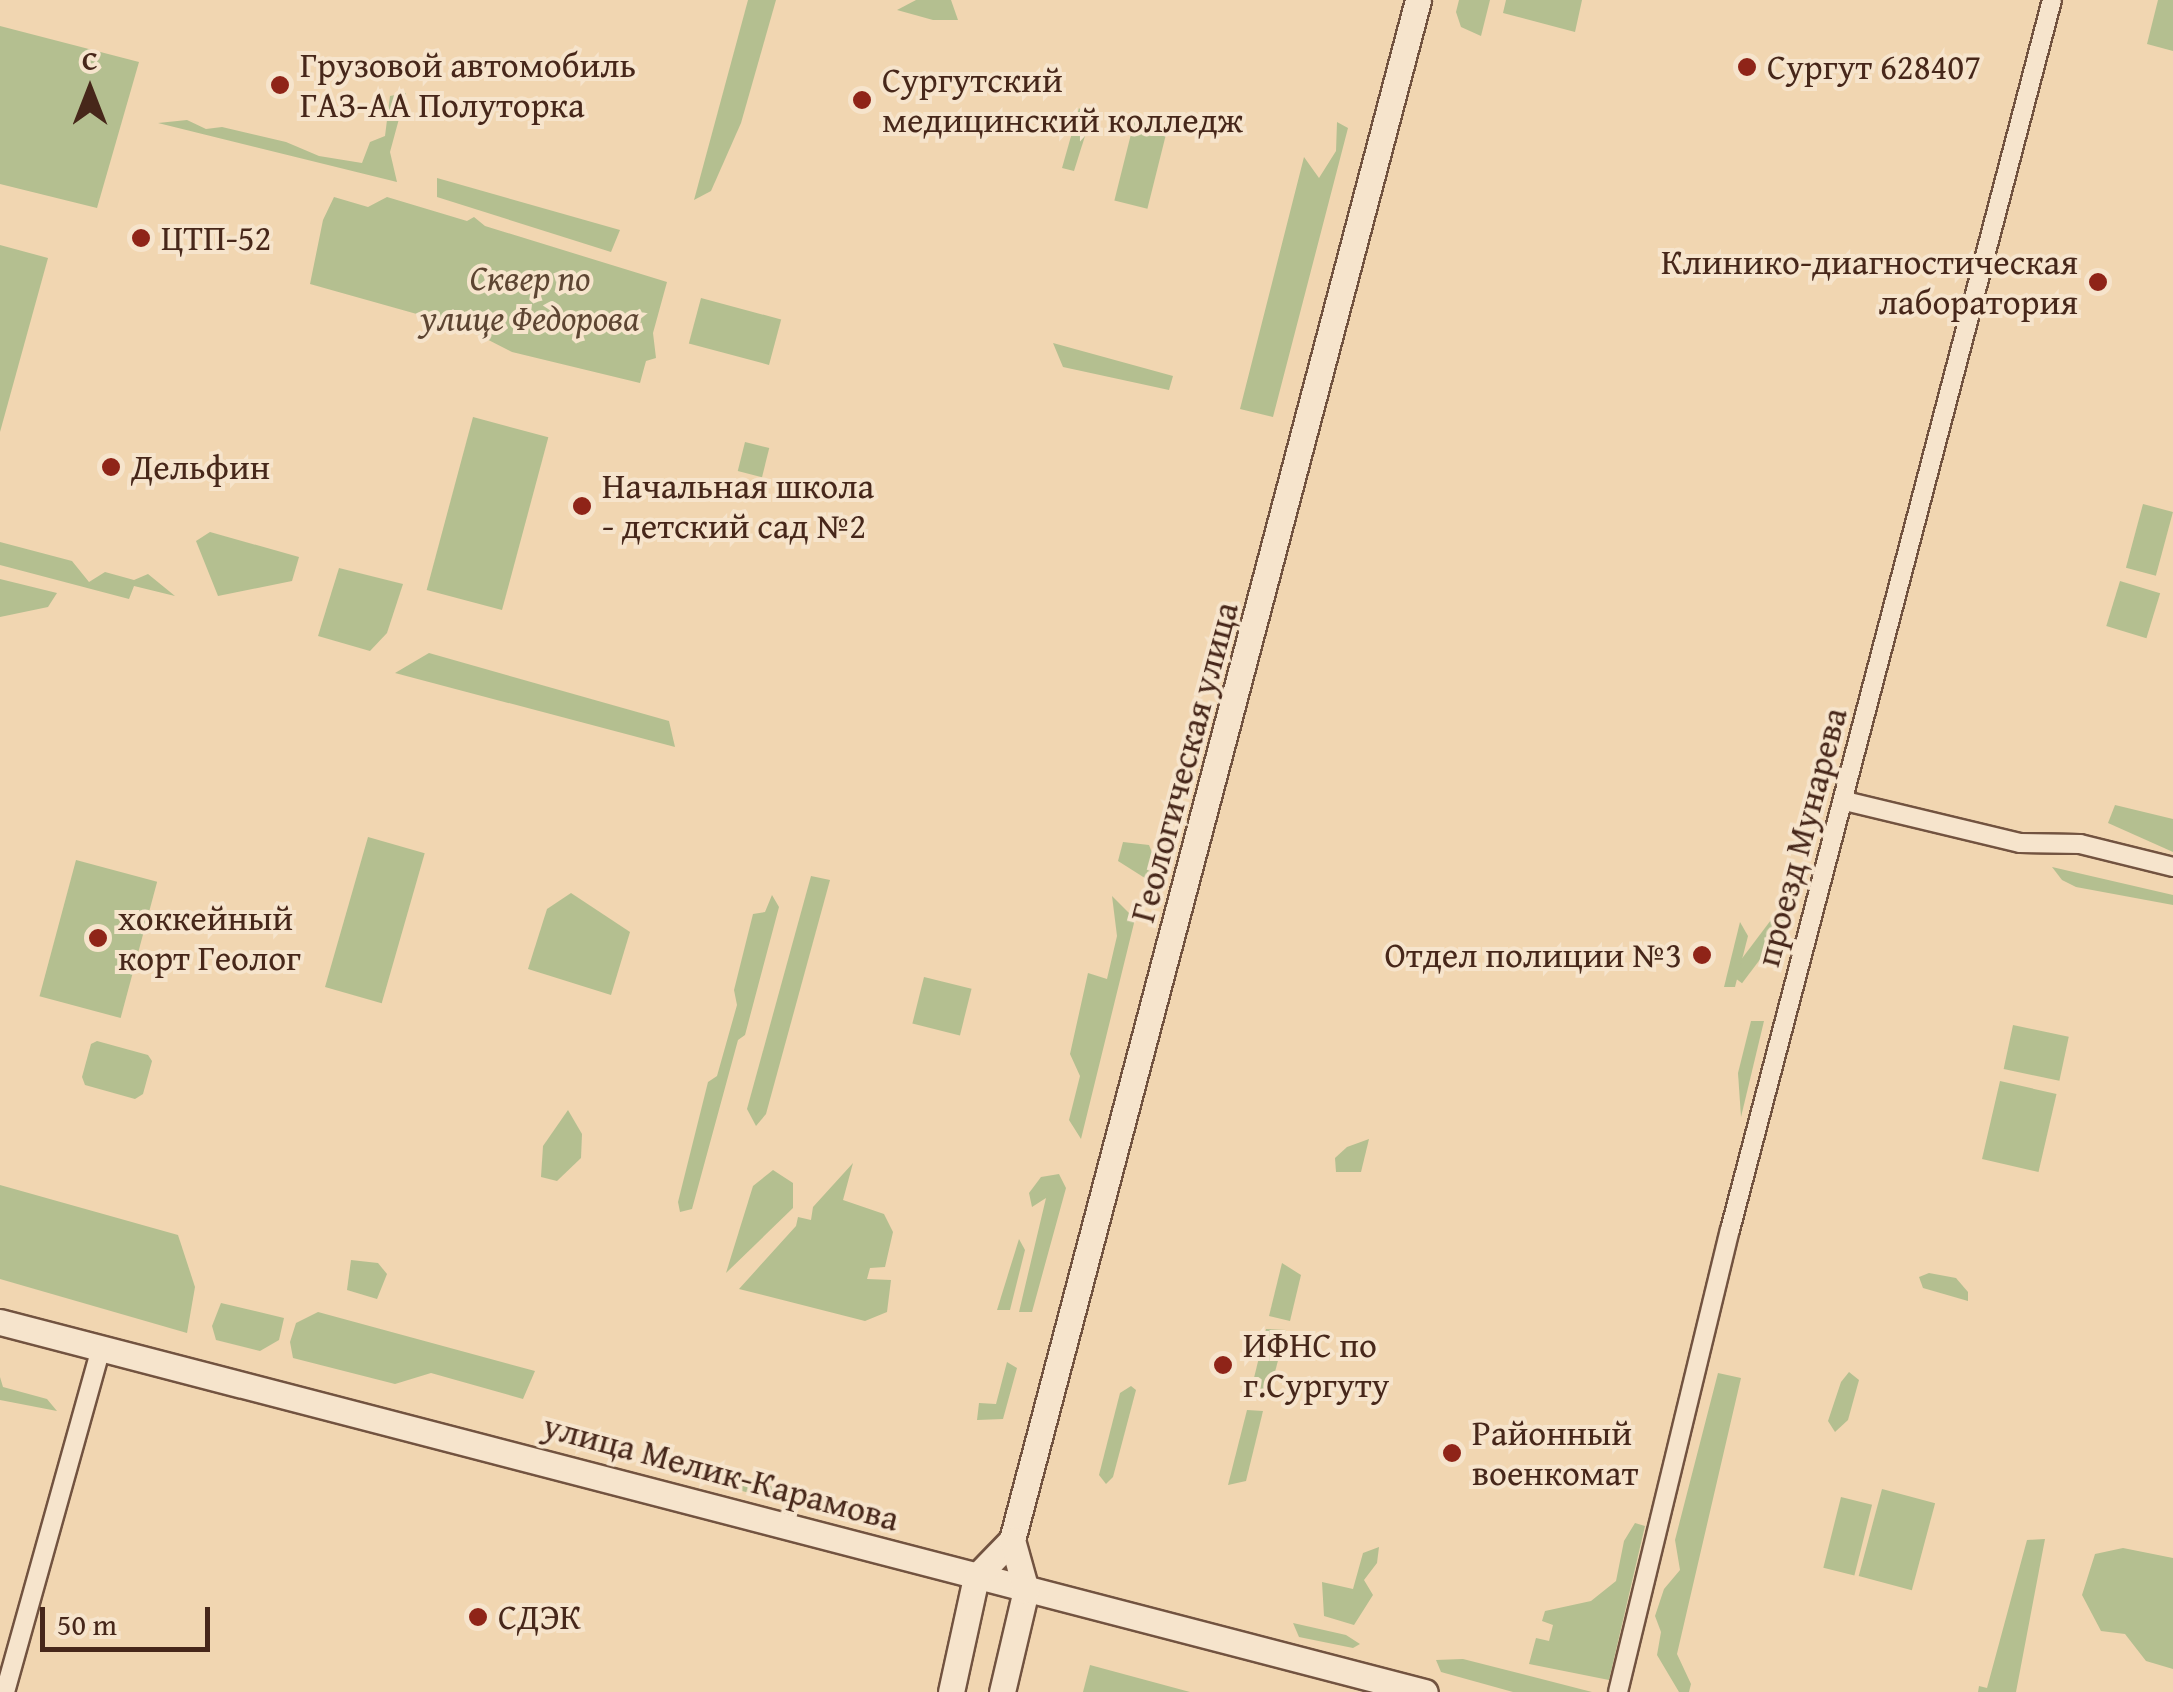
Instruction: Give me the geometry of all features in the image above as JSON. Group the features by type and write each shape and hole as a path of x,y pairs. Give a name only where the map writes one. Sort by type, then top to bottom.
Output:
{"main road":[{"name":"Геологическая улица","path":"976,1577 1012,1540 1418,0"},
{"name":"улица Мелик-Карамова","path":"0,1322 1425,1692"},
{"path":"1002,1692 1026,1590 1012,1540"},
{"path":"951,1692 976,1577"}],"street":[{"name":"проезд Мунарева","path":"1618,1692 1730,1230 2052,0"},
{"path":"1845,800 2020,843 2080,844 2173,868"},
{"path":"5,1692 100,1348"}],"green space":[{"path":"748,0 776,0 741,123 711,191 694,200"},
{"path":"916,0 951,0 958,20 933,20 897,10"},
{"path":"1459,0 1490,0 1481,36 1461,27 1456,12"},
{"path":"1506,0 1582,0 1575,32 1503,13"},
{"path":"2158,0 2173,0 2173,51 2147,44"},
{"path":"0,26 139,62 97,208 0,184"},
{"path":"406,93 390,152 397,182 158,123 187,120 206,129 222,127 286,142 319,156 362,163 370,142 385,136 390,96"},
{"path":"1079,108 1090,120 1074,171 1062,168"},
{"path":"1134,122 1167,130 1147,209 1114,201"},
{"path":"1337,122 1348,128 1273,417 1240,409 1304,157 1319,178 1336,151"},
{"path":"437,178 620,230 611,252 437,197"},
{"name":"Сквер по улице Федорова","path":"334,197 368,207 387,197 467,221 474,217 485,226 667,282 653,333 656,358 646,361 640,383 512,352 463,327 310,284 323,220"},
{"path":"0,245 48,258 0,432"},
{"path":"701,298 781,319 769,365 689,343"},
{"path":"1053,343 1173,376 1169,390 1063,367"},
{"path":"473,417 548,437 502,610 427,590"},
{"path":"745,442 769,448 762,477 738,471"},
{"path":"2143,504 2173,512 2156,576 2126,568"},
{"path":"210,532 299,557 292,581 218,596 196,541"},
{"path":"0,542 72,561 89,582 105,572 134,580 148,574 175,596 134,586 129,599 0,565"},
{"path":"339,568 403,584 387,633 370,651 318,636"},
{"path":"0,579 57,593 48,607 0,617"},
{"path":"2120,581 2160,593 2146,638 2106,626"},
{"path":"429,653 669,721 675,747 395,673"},
{"path":"2115,805 2173,819 2173,852 2108,823"},
{"path":"368,837 425,853 382,1003 325,987"},
{"path":"1123,842 1149,845 1155,860 1148,880 1118,861"},
{"name":"хоккейный корт Геолог","path":"76,860 157,882 121,1018 40,996"},
{"path":"2052,867 2173,895 2173,905 2076,887 2062,880"},
{"path":"811,876 830,880 766,1114 756,1126 747,1109"},
{"path":"571,893 630,932 611,995 528,969 547,909"},
{"path":"772,895 779,907 745,1035 738,1040 692,1209 680,1212 678,1202 708,1082 717,1076 737,1005 734,990 753,914 765,912"},
{"path":"1112,896 1135,919 1081,1139 1069,1120 1080,1076 1070,1054 1088,973 1107,979 1117,936"},
{"path":"1777,912 1789,921 1742,983 1730,974"},
{"path":"1740,922 1748,936 1735,987 1724,987"},
{"path":"924,977 972,989 960,1035 912,1024"},
{"path":"1751,1021 1764,1021 1741,1117 1738,1073"},
{"path":"2013,1025 2069,1037 2059,1081 2004,1069"},
{"path":"97,1041 148,1055 152,1061 143,1094 135,1099 85,1085 82,1077 91,1044"},
{"path":"2000,1081 2057,1094 2039,1172 1982,1159"},
{"path":"568,1110 582,1134 581,1158 557,1181 541,1177 543,1146"},
{"path":"1369,1139 1361,1172 1336,1172 1335,1158 1347,1147"},
{"path":"853,1163 843,1200 884,1214 893,1232 885,1267 870,1268 867,1279 891,1280 887,1312 865,1321 739,1289 796,1226 798,1217 811,1220 813,1207"},
{"path":"773,1170 793,1183 793,1208 726,1273 753,1186"},
{"path":"1059,1174 1066,1188 1032,1312 1019,1312 1046,1198 1032,1207 1029,1193 1041,1177"},
{"path":"0,1185 178,1235 195,1287 187,1333 0,1279"},
{"path":"1019,1239 1025,1250 1010,1310 997,1310"},
{"path":"351,1260 378,1263 387,1274 377,1299 347,1290"},
{"path":"1282,1263 1301,1275 1290,1321 1269,1316"},
{"path":"1929,1273 1956,1278 1968,1292 1968,1301 1923,1288 1919,1277"},
{"path":"221,1303 284,1318 279,1340 260,1351 216,1340 212,1326"},
{"path":"318,1312 535,1371 523,1399 431,1373 395,1384 293,1358 290,1342 296,1323"},
{"path":"1266,1329 1286,1330 1270,1391 1251,1390"},
{"path":"1007,1362 1017,1368 1003,1419 977,1420 979,1403 996,1404"},
{"path":"1849,1372 1859,1380 1848,1420 1835,1432 1828,1421 1841,1382"},
{"path":"1718,1373 1741,1378 1677,1654 1691,1684 1689,1692 1679,1692 1657,1655 1661,1632 1655,1616 1664,1589 1680,1570 1675,1540"},
{"path":"0,1377 3,1387 47,1399 57,1411 0,1400"},
{"path":"1131,1386 1136,1390 1113,1477 1106,1484 1099,1475 1120,1393"},
{"path":"1247,1410 1263,1411 1246,1481 1228,1485"},
{"path":"671,1452 691,1463 846,1508 891,1530 666,1471"},
{"path":"1882,1489 1935,1503 1912,1590 1859,1576"},
{"path":"1841,1497 1872,1505 1854,1576 1823,1568"},
{"path":"1635,1523 1645,1526 1609,1680 1529,1664 1536,1638 1549,1641 1553,1625 1542,1621 1545,1611 1591,1601 1616,1581 1624,1541"},
{"path":"2045,1539 2016,1692 1978,1692 1979,1686 1987,1688 2027,1540"},
{"path":"1379,1547 1377,1563 1364,1580 1373,1595 1354,1625 1324,1616 1322,1582 1353,1589 1363,1553"},
{"path":"2123,1548 2173,1558 2173,1669 2146,1661 2125,1634 2101,1631 2082,1595 2095,1554"},
{"path":"1293,1623 1346,1635 1360,1644 1353,1648 1299,1637"},
{"path":"1462,1659 1592,1692 1513,1692 1441,1672 1436,1660"},
{"path":"1090,1665 1190,1692 1083,1692"}],"place":[{"name":"Сургут 628407","path":"1747,67"},
{"name":"Грузовой автомобиль ГАЗ-АА Полуторка","path":"280,85"},
{"name":"Сургутский медицинский колледж","path":"862,100"},
{"name":"ЦТП-52","path":"141,238"},
{"name":"Клинико-диагностическая лаборатория","path":"2098,282"},
{"name":"Дельфин","path":"111,467"},
{"name":"Начальная школа - детский сад №2","path":"582,506"},
{"name":"хоккейный корт Геолог","path":"98,938"},
{"name":"Отдел полиции №3","path":"1702,955"},
{"name":"ИФНС по г.Сургуту","path":"1223,1365"},
{"name":"Районный военкомат","path":"1452,1453"},
{"name":"СДЭК","path":"478,1617"}]}
